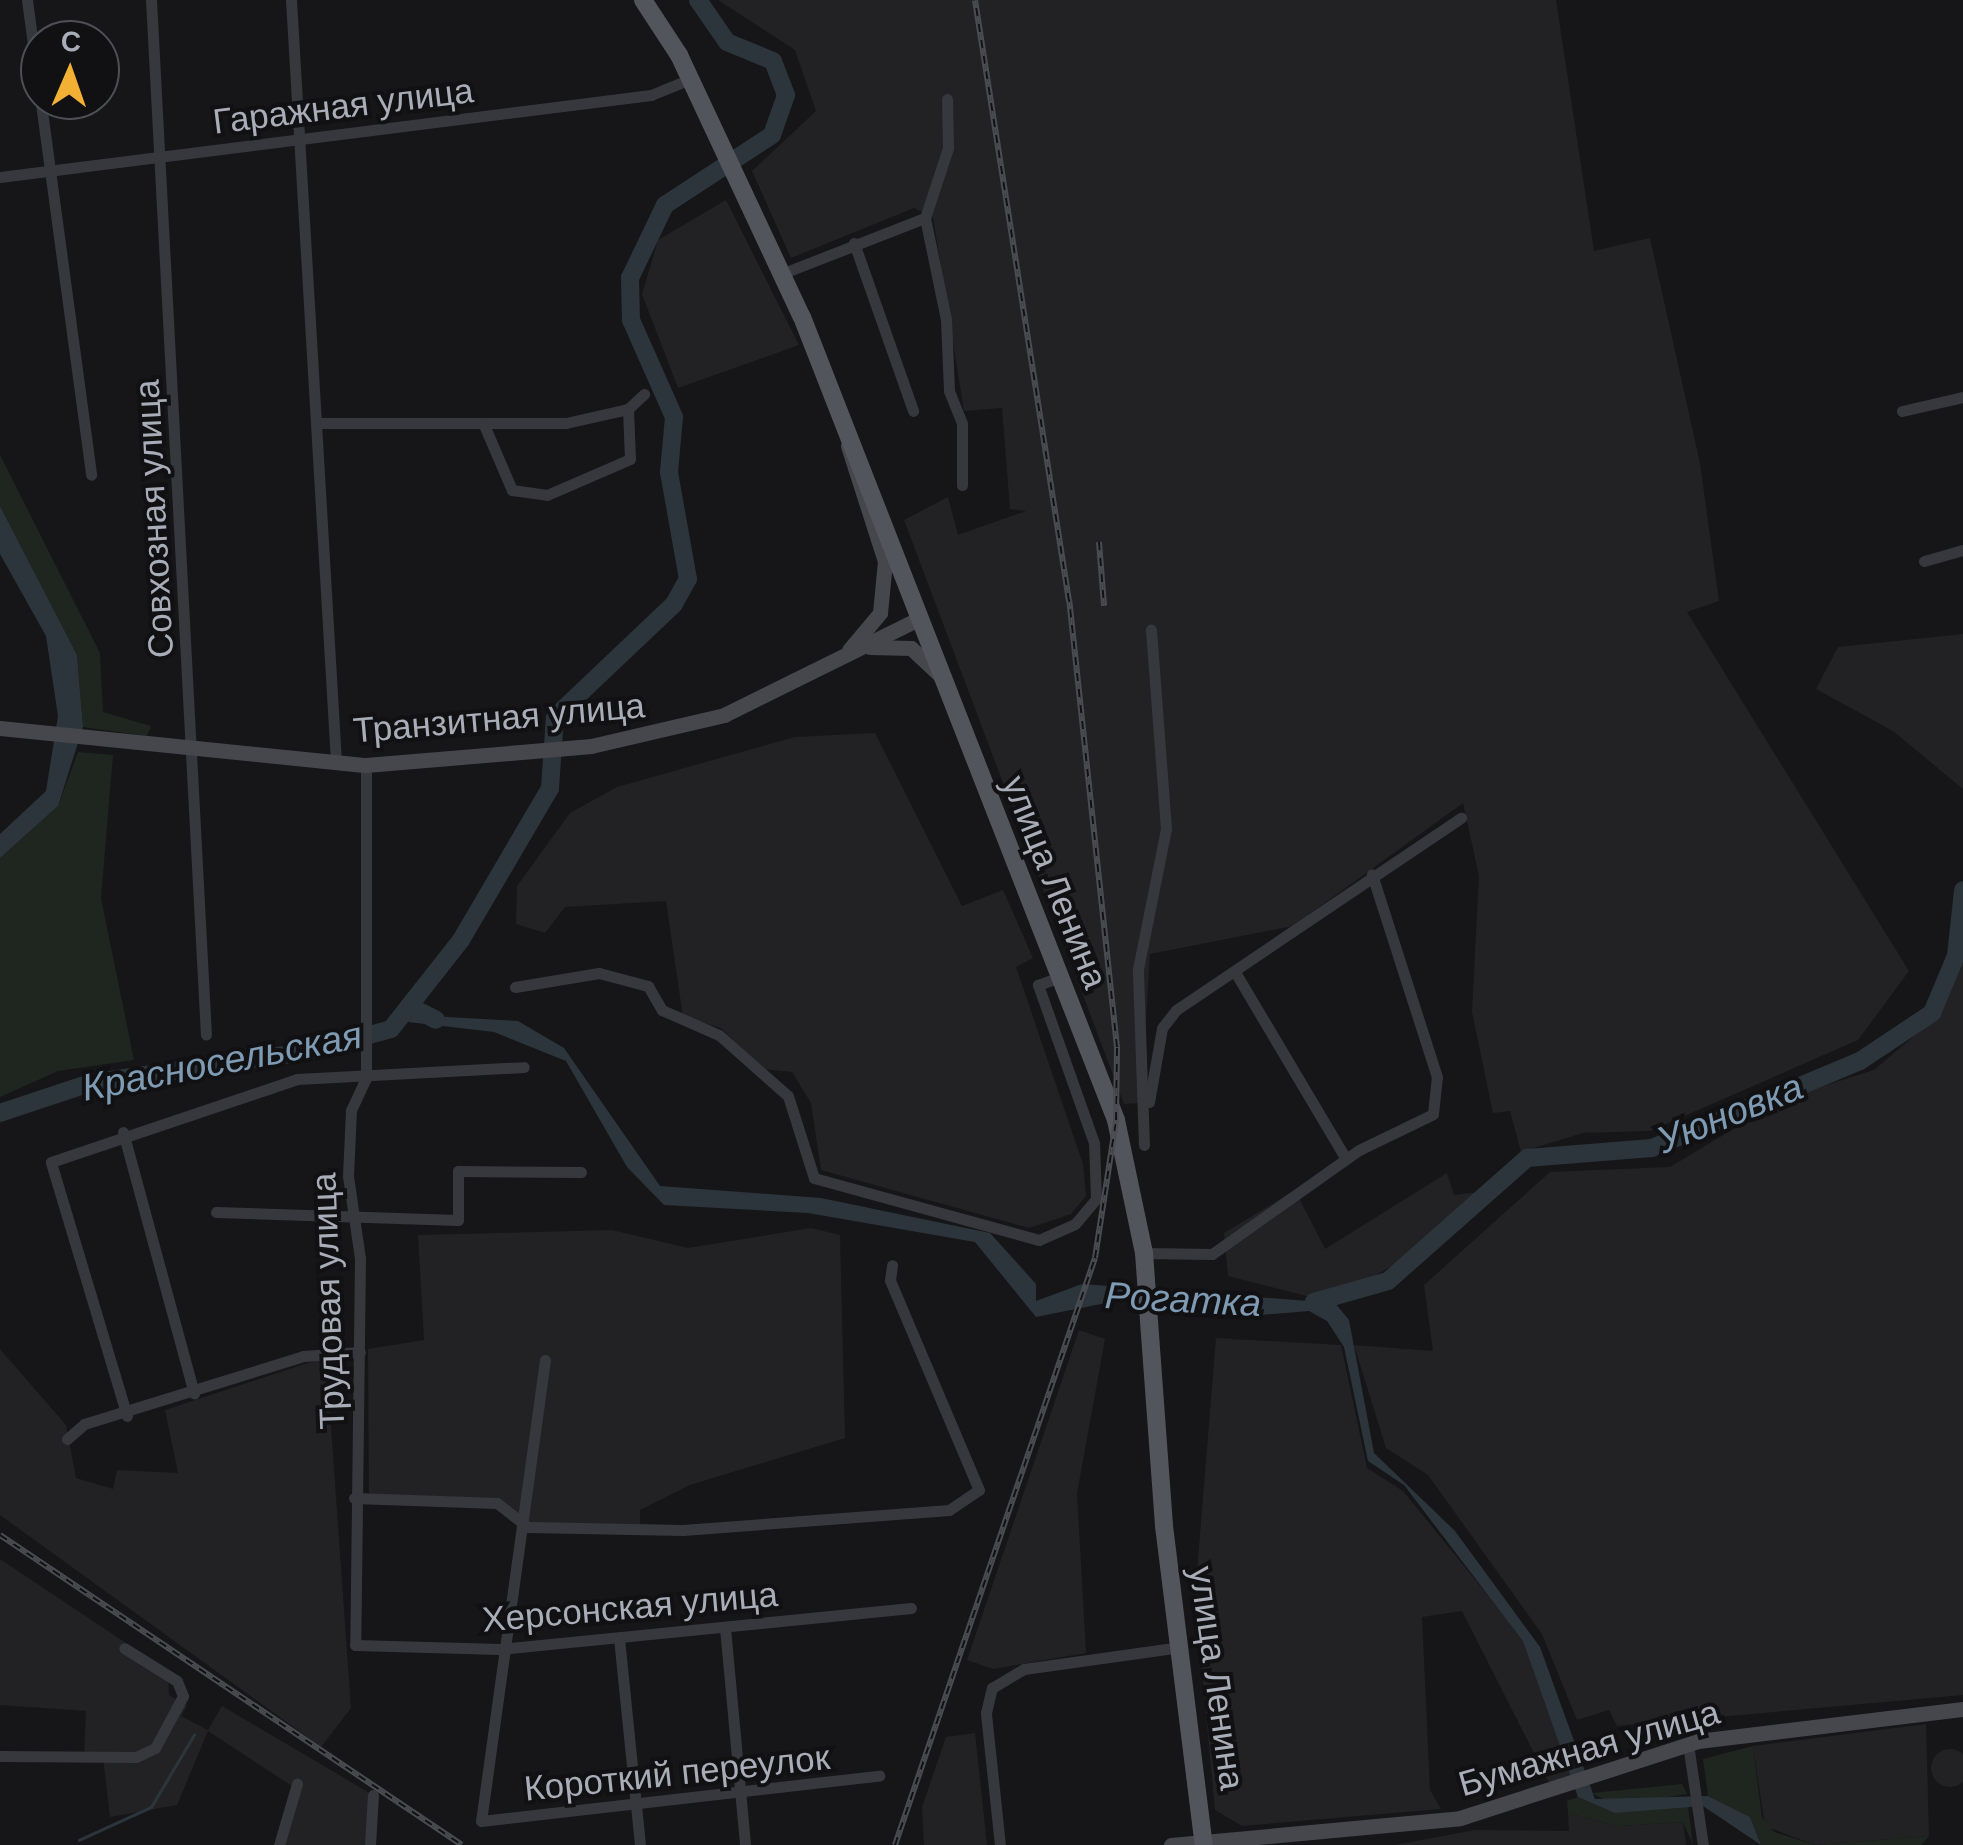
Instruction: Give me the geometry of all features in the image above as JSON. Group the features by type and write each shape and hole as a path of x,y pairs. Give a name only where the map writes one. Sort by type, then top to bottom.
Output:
{"main road":[{"name":"улица Ленина","path":"643,0 690,79 781,274 845,426 946,681 1127,1165 1144,1260 1180,1647 1204,1844"},
{"path":"845,426 885,561 880,612 846,653"},
{"name":"Транзитная улица","path":"0,728 192,750 366,764 591,746 724,715 920,618"},
{"path":"846,653 911,648 946,681"},
{"name":"Бумажная улица","path":"1170,1845 1460,1818 1564,1791 1688,1744 1963,1710"}],"street":[{"path":"27,0 44,169 91,475"},
{"name":"Совхозная улица","path":"151,0 163,154 206,1035"},
{"path":"291,0 336,762"},
{"name":"Гаражная улица","path":"0,177 651,95 690,79"},
{"path":"947,99 948,148 926,218 946,318 948,391 962,424 962,485"},
{"path":"781,274 926,218"},
{"path":"854,244 913,410"},
{"path":"316,422 484,425 628,409 644,394"},
{"path":"1902,411 1963,398"},
{"path":"484,425 512,490 547,495 630,459 628,409"},
{"path":"1924,561 1963,550"},
{"path":"1144,1145 1138,969 1166,830 1151,630"},
{"name":"Трудовая улица","path":"355,1645 354,1498 360,1352 351,1110 366,1078 366,764"},
{"path":"1127,1165 1144,1145 1162,1028 1372,874 1461,818"},
{"path":"1144,1260 1212,1254 1346,1159 1433,1114 1437,1076 1372,874"},
{"path":"1236,972 1346,1159"},
{"path":"515,987 599,973 648,986 662,1010 719,1035 788,1096 814,1178 1039,1240 1075,1224 1096,1198 1094,1144 1038,985 1057,978"},
{"path":"127,1416 51,1162 123,1132 296,1079 524,1067"},
{"path":"123,1132 194,1394"},
{"path":"216,1212 355,1212 458,1220 458,1171 582,1172"},
{"path":"354,1498 498,1503 518,1520 683,1530 950,1510 979,1490 890,1280 892,1265"},
{"path":"66,1439 84,1424 127,1416 303,1356 360,1352"},
{"path":"500,1649 518,1520 539,1443 545,1360"},
{"name":"Херсонская улица","path":"355,1645 500,1649 910,1608"},
{"path":"725,1628 745,1845"},
{"path":"619,1638 640,1845"},
{"path":"1000,1845 986,1714 992,1688 1024,1669 1180,1647"},
{"path":"0,1756 136,1757 155,1748 183,1696 177,1681 124,1648"},
{"name":"Короткий переулок","path":"500,1649 480,1821 740,1797 880,1776"},
{"path":"1688,1744 1703,1845"},
{"path":"280,1845 297,1784"},
{"path":"370,1845 373,1795"}],"shaded area":[{"path":"718,0 1556,0 1594,251 1650,238 1700,463 1719,601 1687,612 1909,971 1858,1040 1650,1131 1583,1133 1521,1152 1510,1111 1493,1113 1472,1012 1479,876 1463,803 1293,926 1150,954 1141,1103 1124,1104 904,520 948,497 958,535 1026,511 1010,509 1002,408 964,411 933,217 914,208 791,258 752,171 816,111 795,50"},
{"path":"726,200 799,345 678,388 642,294 658,240"},
{"path":"0,455 100,653 103,712 151,726 147,736 83,727 77,655 0,506"},
{"path":"1963,634 1963,789 1893,731 1816,689 1838,647"},
{"path":"875,733 962,906 1003,890 1033,958 1016,967 1083,1164 1086,1196 1071,1214 1029,1228 821,1170 811,1103 792,1072 762,1069 721,1028 683,1017 666,901 565,907 545,933 516,924 517,886 570,813 617,787 795,737"},
{"path":"78,752 113,755 101,898 134,1060 58,1071 0,1097 0,858 58,806"},
{"path":"1963,938 1963,1695 1617,1726 1609,1710 1577,1720 1542,1634 1428,1475 1386,1448 1354,1345 1433,1351 1424,1285 1550,1172 1670,1167 1785,1098 1874,1070 1940,1014"},
{"path":"1447,1173 1454,1195 1486,1191 1461,1224 1363,1283 1314,1298 1228,1276 1224,1233 1295,1190 1325,1249"},
{"path":"811,1228 840,1235 845,1438 690,1485 640,1510 640,1535 526,1531 496,1507 369,1503 368,1349 424,1340 418,1235 612,1230 688,1248"},
{"path":"1079,1330 1105,1339 1077,1493 1086,1653 993,1669 967,1660"},
{"path":"1216,1338 1341,1345 1367,1468 1403,1491 1529,1646 1573,1778 1549,1783 1462,1611 1422,1617 1430,1790 1441,1809 1242,1826 1215,1810 1195,1596"},
{"path":"0,1349 66,1425 76,1478 113,1489 117,1470 178,1473 165,1410 326,1357 351,1708 321,1747 0,1515"},
{"path":"0,1559 168,1671 169,1695 187,1706 181,1716 208,1730 222,1706 373,1795 370,1845 279,1845 298,1790 208,1731 177,1805 110,1817 103,1757 84,1756 86,1711 0,1705"},
{"path":"1926,1724 1929,1836 1815,1845 1765,1826 1753,1746"},
{"path":"975,1733 987,1845 924,1845 922,1807 946,1737"},
{"path":"1753,1746 1762,1818 1774,1832 1815,1845 1761,1845 1750,1817 1708,1796 1703,1759"},
{"path":"1950,1749 1963,1755 1969,1768 1963,1781 1950,1787 1937,1781 1931,1768 1937,1755"},
{"path":"1682,1784 1687,1794 1614,1805 1592,1793"},
{"path":"1578,1797 1616,1813 1688,1806 1693,1845 1683,1822 1617,1826 1568,1813 1567,1801"},
{"path":"1568,1813 1617,1826 1683,1822 1686,1845 1395,1845 1475,1830 1569,1831"},
{"path":"1929,1836 1921,1845 1815,1845"}],"water":[{"path":"0,506 77,655 83,727 58,806 0,858 0,834 46,791 58,716 46,636 0,554"},
{"path":"422,1003 430,1016 518,1021 564,1048 660,1186 821,1198 990,1233 1036,1284 1036,1301 1082,1284 1335,1303 1349,1320 1374,1453 1455,1531 1540,1647 1595,1799 1708,1796 1750,1817 1761,1845 1703,1806 1615,1813 1578,1797 1523,1641 1404,1485 1368,1461 1344,1347 1327,1321 1309,1311 1248,1316 1126,1299 1036,1317 975,1242 808,1213 664,1205 627,1167 566,1061 494,1032 408,1022"}],"waterway":[{"name":"Красносельская","path":"0,1113 90,1083 306,1052 391,1029 461,940 550,788 555,717 674,604 688,579 669,472 674,417 631,320 630,278 665,205 772,135 786,95 773,61 727,42 698,0"},
{"name":"Уюновка","path":"1314,1302 1388,1281 1527,1158 1652,1148 1860,1061 1932,1013 1956,956 1963,890"},
{"name":"Рогатка","path":"409,1006 436,1020"},
{"path":"79,1840 151,1807 194,1735"}],"railway":[{"path":"895,1845 1095,1258 1116,1120 1117,1047 1069,601 975,0"},
{"path":"1099,542 1104,606"},
{"path":"0,1535 462,1845"}]}
